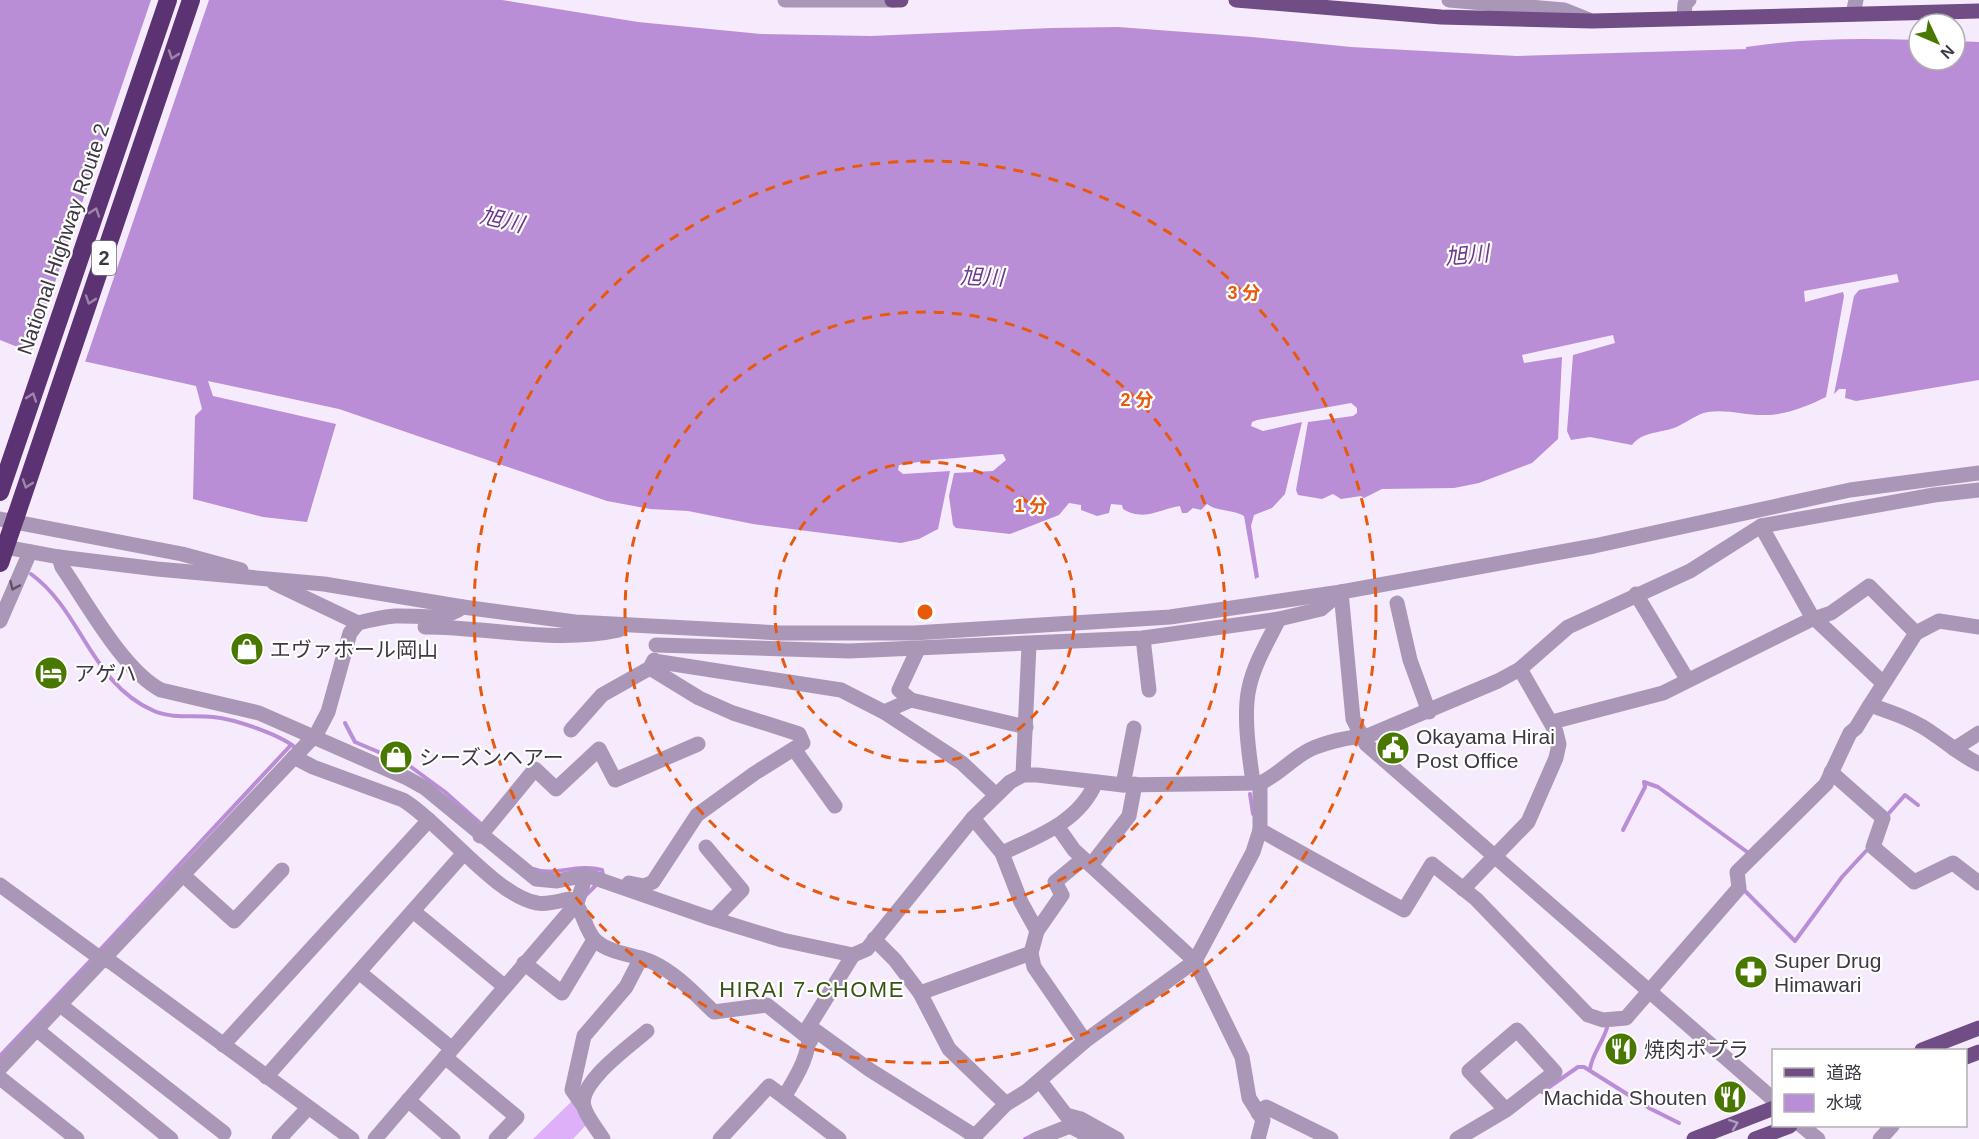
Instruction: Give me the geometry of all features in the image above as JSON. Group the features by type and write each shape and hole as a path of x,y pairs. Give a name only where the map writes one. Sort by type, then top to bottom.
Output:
{"highway":[{"name":"National Highway Route 2","path":"0,492 168,0"},
{"name":"2","path":"0,563 8,518 191,0"}],"main road":[{"path":"893,0 901,0"},
{"path":"1236,0 1441,17 1592,21 1684,18 1854,7 1979,11"},
{"path":"1925,1049 1979,1029"},
{"path":"1694,1139 1772,1108"},
{"path":"1755,1139 1785,1127"}],"street":[{"path":"785,0 893,0"},
{"path":"1449,0 1532,3 1564,10 1592,21"},
{"path":"1684,18 1685,4 1689,0"},
{"path":"0,546 60,557 157,569 324,584 463,607 634,626 695,630 914,633 1170,617 1341,592 1594,546 1850,490 1979,473"},
{"path":"301,749 407,778 425,788 480,836 536,879 557,880 586,875 782,940 853,955 867,949 974,818 1010,782 1023,775 1129,784 1257,783 1272,778 1311,749 1360,736 1429,712 1520,669 1569,627 1636,594 1690,571 1761,526 1767,518 1831,500 1850,490"},
{"path":"1761,526 1934,495 1979,490"},
{"path":"8,518 230,566 364,621 397,627 470,627 552,636 597,635 634,626"},
{"path":"1761,526 1811,615 1882,682"},
{"path":"0,621 30,552"},
{"path":"60,557 62,567 107,633 147,682 161,690 258,713 301,749 313,767 403,800 514,894 529,902 541,904 569,899 577,903 594,940 609,949 641,958 671,972 714,1011 768,1005 973,1137 1006,1104 1040,1081 1085,1041 1195,961 1229,901 1253,852 1260,830 1257,783 1249,745 1248,690 1254,671 1279,619"},
{"path":"1552,722 1663,693 1831,613 1869,586 1916,633"},
{"path":"656,645 849,651 1143,638 1279,619 1321,609 1341,592"},
{"path":"1341,592 1353,719 1360,736 1374,752 1772,1099"},
{"path":"1636,594 1687,680"},
{"path":"1397,603 1410,660 1429,712"},
{"path":"0,1068 301,749 328,712 350,633 364,621 395,616 441,617 453,614 463,607"},
{"path":"1260,830 1404,910 1432,864 1463,890 1588,1015 1603,1020 1626,1018 1739,886 1737,872 1826,784 1850,733 1856,728 1882,682 1916,633 1939,621 1979,627"},
{"path":"1032,644 1065,631 1066,625"},
{"path":"656,645 695,630"},
{"path":"1143,638 1149,690"},
{"path":"1023,775 1032,644"},
{"path":"652,664 656,645"},
{"path":"918,649 899,690 911,700 1026,727"},
{"path":"612,884 616,881 644,886 653,882 698,815 755,773 803,742 799,734 733,713 699,698 652,664"},
{"path":"571,729 602,695 652,664 842,690 884,712 962,763 996,795"},
{"path":"1463,890 1528,822 1556,758 1559,744 1552,722 1520,669"},
{"path":"884,712 911,700"},
{"path":"1870,705 1907,718 1979,764"},
{"path":"1085,1041 1034,967 1031,953 1037,931 1062,895 1055,882 1087,862 1129,816 1129,784 1134,728"},
{"path":"1954,749 1979,734"},
{"path":"480,836 535,769 556,789 599,748 615,780 698,744"},
{"path":"794,749 836,806"},
{"path":"1831,772 1883,818 1873,847 1914,882 1953,862 1979,883"},
{"path":"1002,853 1057,826 1081,809 1096,782"},
{"path":"974,818 1002,853 1021,902 1037,931"},
{"path":"223,1045 429,820"},
{"path":"1057,826 1087,862 1195,961 1242,1057 1249,1098 1263,1120 1258,1139"},
{"path":"706,847 742,890 714,919"},
{"path":"266,1077 464,853"},
{"path":"182,874 234,921 282,870"},
{"path":"375,1139 577,903 586,875"},
{"path":"0,885 352,1139"},
{"path":"413,910 504,986"},
{"path":"874,939 895,960 920,993 949,1049 1006,1104"},
{"path":"524,963 562,993 594,940"},
{"path":"920,993 1031,953"},
{"path":"784,1097 798,1074 810,1033 853,955"},
{"path":"603,1139 572,1090 584,1036 626,987 641,958"},
{"path":"359,972 517,1117 496,1139"},
{"path":"59,1004 225,1133"},
{"path":"1979,1015 1979,1029"},
{"path":"36,1029 171,1139"},
{"path":"1457,1139 1506,1110 1555,1072 1516,1030 1469,1071 1506,1110"},
{"path":"584,1107 584,1094 600,1072 647,1031"},
{"path":"0,1078 77,1139"},
{"path":"1040,1081 1066,1115 1081,1119 1117,1139"},
{"path":"720,1139 769,1086 839,1139"},
{"path":"408,1100 453,1139"},
{"path":"1258,1113 1266,1107 1331,1139"},
{"path":"279,1139 308,1108"},
{"path":"1037,1139 1070,1126 1095,1139"},
{"path":"1804,1127 1818,1139"},
{"path":"1880,1139 1890,1127"}],"shaded area":[{"path":"573,1100 587,1124 573,1139 533,1139"}],"water":[{"name":"旭川","path":"0,0 502,0 638,22 761,34 871,36 1118,27 1351,47 1517,56 1746,49 1746,47 1789,42 1832,39 1907,40 1907,72 1967,72 1967,42 1979,42 1979,380 1856,401 1845,398 1846,389 1839,389 1834,394 1854,296 1859,290 1899,282 1897,274 1804,291 1805,302 1843,292 1844,296 1826,397 1787,412 1763,415 1708,412 1674,428 1646,435 1632,445 1590,437 1571,440 1567,431 1573,355 1615,343 1613,335 1522,355 1524,363 1562,357 1558,439 1532,463 1479,483 1454,488 1382,489 1364,498 1361,496 1341,499 1333,494 1322,499 1298,495 1296,490 1308,422 1353,416 1357,413 1357,408 1351,403 1257,420 1252,422 1251,426 1263,431 1302,422 1285,494 1272,508 1254,515 1251,526 1259,577 1255,579 1244,516 1207,504 1201,510 1193,508 1187,513 1182,513 1180,506 1145,515 1131,513 1123,509 1122,505 1111,504 1109,513 1097,516 1081,510 1081,505 1069,503 1059,515 1010,534 956,528 953,525 949,496 954,473 993,471 1006,460 1003,454 899,465 898,470 903,474 950,471 938,529 919,539 901,543 753,524 688,511 650,509 607,501 339,409 208,381 213,396 336,424 307,522 263,517 193,499 195,416 202,409 196,386 15,346 0,340"}],"pier":[{"path":"151,0 209,0 84,365 31,353"}],"waterway":[{"path":"31,574 63,607 101,666 133,699 161,713 222,718 245,724 270,733 298,750"},
{"path":"345,723 355,742 407,764 445,792 481,824"},
{"path":"98,952 291,745"},
{"path":"1623,830 1645,787 1644,782 1658,787 1750,854"},
{"path":"1250,794 1253,814"},
{"path":"1889,813 1905,795 1918,805"},
{"path":"1743,889 1795,941 1842,877 1866,851"},
{"path":"534,869 549,872 593,868 602,870 603,875"},
{"path":"585,896 595,886"},
{"path":"0,1056 94,957"},
{"path":"1590,1069 1608,1024"},
{"path":"1542,1092 1578,1067 1584,1067 1651,1109 1679,1123"},
{"path":"1025,1139 1033,1135"}],"place":[{"name":"エヴァホール岡山","path":"247,649"},
{"name":"アゲハ","path":"51,673"},
{"name":"Okayama Hirai Post Office","path":"1393,748"},
{"name":"シーズンヘアー","path":"396,757"},
{"name":"Super Drug Himawari","path":"1751,972"},
{"name":"焼肉ポプラ","path":"1621,1049"},
{"name":"Machida Shouten","path":"1730,1097"}],"district":[{"name":"HIRAI 7-CHOME","path":"812,989"}]}
